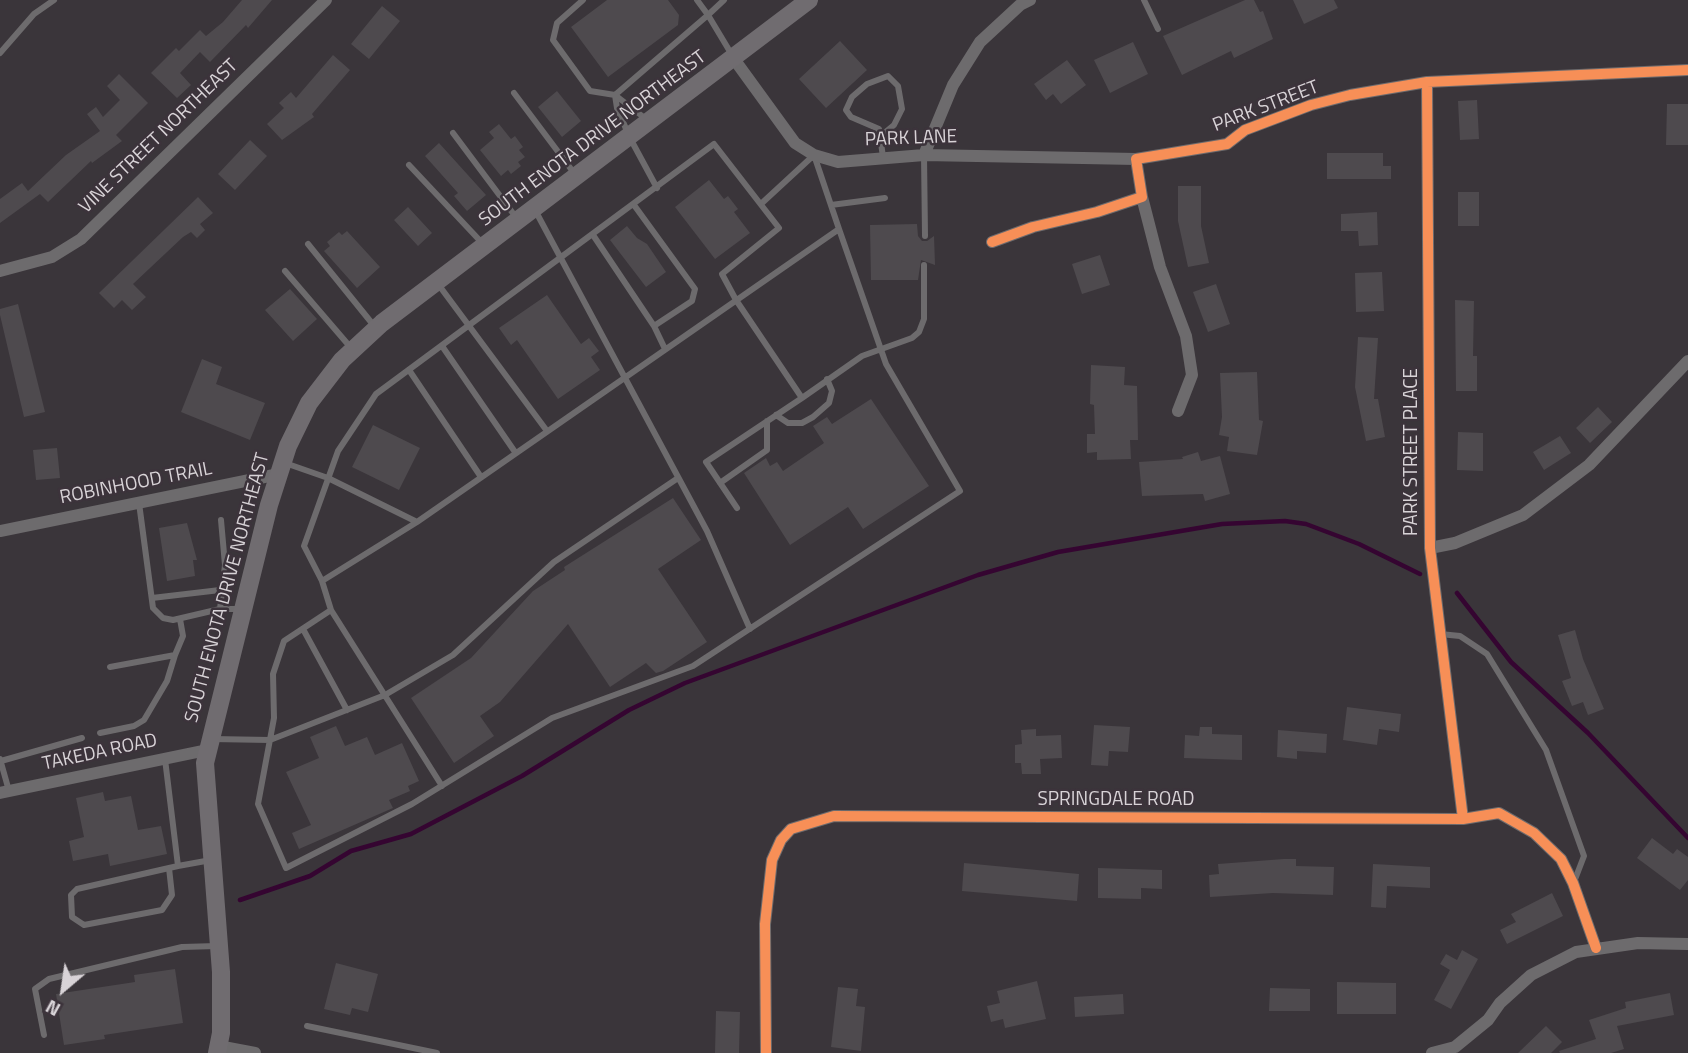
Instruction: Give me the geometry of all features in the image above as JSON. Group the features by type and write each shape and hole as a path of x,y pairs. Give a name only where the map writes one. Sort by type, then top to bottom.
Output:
{"main road":[{"name":"SOUTH ENOTA DRIVE NORTHEAST","path":"217,1049 222,1007 205,802 209,745 242,609 281,468 288,446 319,386 376,329 809,0"}],"street":[{"name":"VINE STREET NORTHEAST","path":"0,271 52,257 82,239 326,0"},
{"path":"924,155 953,85 980,42 1020,5 1030,0"},
{"name":"PARK LANE","path":"734,59 795,143 814,155 838,162 924,155 1136,159"},
{"name":"PARK STREET","path":"1136,159 1227,144 1245,130 1311,105 1350,95 1427,82 1688,70"},
{"name":"PARK STREET PLACE","path":"1427,82 1430,548 1463,819"},
{"path":"1136,159 1142,197 1160,267 1186,336 1192,375 1178,411"},
{"path":"992,242 1033,227 1142,197"},
{"path":"1430,548 1455,543 1523,515 1589,465 1688,361"},
{"name":"ROBINHOOD TRAIL","path":"0,531 139,503 281,468"},
{"name":"TAKEDA ROAD","path":"4,792 165,759 209,745"},
{"name":"SPRINGDALE ROAD","path":"766,1053 765,924 772,860 781,839 791,830 805,823 834,816 1463,819 1499,813 1534,833 1561,859 1573,883 1596,948"},
{"path":"1432,1053 1455,1047 1488,1020 1500,1003 1531,975 1576,952 1638,943 1688,944"},
{"path":"217,1049 255,1053"}],"lane":[{"path":"0,53 34,14 54,0"},
{"path":"583,0 556,23 553,40 590,91 615,95 650,123"},
{"path":"697,0 734,59"},
{"path":"615,95 724,0"},
{"path":"1144,0 1158,29"},
{"path":"882,135 894,125 902,109 898,86 888,76 867,85 852,97 845,110 851,117 879,129 882,135 883,159"},
{"path":"514,93 577,177"},
{"path":"615,95 617,108 630,138 657,188"},
{"path":"453,133 519,222"},
{"path":"442,786 331,610 322,582 304,546 338,451 376,394 714,144 779,228 722,274 736,300 802,398"},
{"path":"331,610 284,641 273,674 274,719 258,804 286,867 442,786 552,718 693,666 960,491 886,364 814,155 762,203"},
{"path":"924,155 925,236"},
{"path":"410,165 486,246"},
{"path":"831,205 885,198"},
{"path":"634,205 695,289 692,301 653,326"},
{"path":"535,210 707,531 750,629"},
{"path":"322,582 417,522 839,229"},
{"path":"593,235 653,326 665,349"},
{"path":"308,244 376,329"},
{"path":"737,508 706,462 827,379 880,347 912,338 919,332 924,319 924,265"},
{"path":"285,271 353,350"},
{"path":"437,282 471,324 547,431"},
{"path":"442,346 515,452"},
{"path":"408,370 481,477"},
{"path":"776,415 788,423 802,423 813,416 829,402 832,391 827,379"},
{"path":"720,483 767,450 767,421"},
{"path":"281,468 328,478 417,522"},
{"path":"209,745 270,740 384,695 453,655 554,562 678,478"},
{"path":"139,503 153,608 163,618 180,619 220,609 242,609"},
{"path":"220,520 225,565 220,590 220,609"},
{"path":"152,598 220,590"},
{"path":"100,733 134,726 151,709 167,681 183,636 180,619"},
{"path":"303,629 347,710"},
{"path":"1440,634 1460,636 1487,654 1546,750 1584,856 1573,883"},
{"path":"110,667 175,655"},
{"path":"4,792 0,760 82,738"},
{"path":"165,759 178,866"},
{"path":"169,868 172,895 162,910 84,925 72,917 71,895 77,889 169,868 178,866 211,860"},
{"path":"44,1035 35,989 50,979 182,947 219,946"},
{"path":"307,1026 437,1053"}],"building":[{"path":"242,0 272,0 248,28 246,25 210,62 200,52 180,73 191,85 177,98 151,73 176,48 179,51 200,30 206,36 223,22"},
{"path":"607,0 668,0 679,15 678,25 608,77 571,27"},
{"path":"1245,0 1254,0 1260,12 1263,11 1273,39 1234,58 1231,51 1182,75 1163,36"},
{"path":"1293,0 1334,0 1338,8 1304,24"},
{"path":"382,6 400,21 369,59 351,44"},
{"path":"840,41 867,70 826,108 799,79"},
{"path":"1133,42 1148,74 1110,93 1094,60"},
{"path":"333,55 350,70 312,114 314,117 282,140 267,124 284,108 279,103 291,92 296,98"},
{"path":"1067,60 1086,85 1061,104 1053,94 1046,100 1034,84"},
{"path":"119,74 148,103 116,135 122,141 92,163 91,161 48,202 40,194 0,223 0,199 22,183 28,191 66,155 100,131 87,114 96,107 103,117 120,100 107,86"},
{"path":"557,91 581,121 562,137 538,107"},
{"path":"1477,100 1479,139 1460,140 1458,101"},
{"path":"1667,104 1688,104 1688,145 1666,145"},
{"path":"499,124 511,139 515,136 523,147 519,150 525,157 518,162 521,166 511,174 508,170 501,176 480,150 494,138 489,132"},
{"path":"250,140 267,156 235,190 218,174"},
{"path":"439,143 486,195 467,211 454,196 458,193 425,156"},
{"path":"1327,153 1383,153 1383,166 1391,166 1391,179 1327,179"},
{"path":"709,180 724,199 728,196 738,209 734,212 750,233 715,259 675,207"},
{"path":"1178,186 1201,186 1201,226 1209,263 1188,267 1178,221"},
{"path":"1458,192 1479,192 1479,226 1458,226"},
{"path":"198,197 213,213 200,224 205,230 197,238 191,232 183,237 133,284 146,297 132,310 122,300 114,308 99,293"},
{"path":"408,207 432,233 418,246 394,220"},
{"path":"1377,212 1378,245 1359,246 1358,231 1341,231 1341,214"},
{"path":"917,224 918,236 922,241 934,236 935,265 921,260 918,280 871,280 870,225"},
{"path":"627,226 637,238 647,244 666,272 646,287 610,240"},
{"path":"347,231 380,267 357,288 324,251 330,246 327,242 339,232 342,235"},
{"path":"1100,255 1110,285 1082,294 1072,264"},
{"path":"1382,272 1384,311 1356,312 1355,273"},
{"path":"1216,284 1230,324 1208,332 1193,292"},
{"path":"290,289 317,319 293,341 265,310"},
{"path":"547,295 581,344 589,338 599,351 591,357 600,370 558,399 517,340 511,345 499,328"},
{"path":"1455,300 1474,301 1473,356 1477,356 1477,391 1456,391"},
{"path":"18,304 45,412 24,417 0,315 0,309"},
{"path":"1358,337 1378,338 1374,399 1378,399 1385,437 1366,441 1355,387"},
{"path":"202,359 222,367 216,384 265,403 250,440 181,412"},
{"path":"1091,365 1125,367 1124,385 1137,386 1138,440 1130,440 1131,459 1097,460 1097,452 1087,453 1087,434 1095,434 1094,405 1090,404"},
{"path":"1257,372 1259,420 1263,421 1257,455 1227,451 1229,437 1219,435 1222,417 1220,373"},
{"path":"871,399 929,486 863,529 848,507 790,545 744,473 766,458 770,466 777,462 783,471 824,443 813,426 827,417 832,424"},
{"path":"1598,407 1612,422 1590,443 1576,428"},
{"path":"373,425 420,448 399,490 352,467"},
{"path":"1458,432 1483,433 1483,471 1457,470"},
{"path":"1560,436 1571,453 1544,470 1533,452"},
{"path":"57,448 60,478 36,480 33,450"},
{"path":"1198,452 1201,461 1220,456 1230,494 1205,501 1203,494 1142,496 1139,462 1183,459 1182,457"},
{"path":"673,498 701,540 658,569 707,642 663,671 656,673 646,663 610,687 568,624 500,702 480,716 494,736 454,763 411,698 471,658 533,591 565,570 564,567"},
{"path":"187,523 197,560 193,560 195,576 167,581 159,528"},
{"path":"1575,630 1583,659 1604,709 1588,715 1583,702 1572,706 1562,681 1571,678 1558,635"},
{"path":"1347,707 1401,714 1399,732 1379,729 1377,745 1343,740"},
{"path":"1094,725 1130,727 1128,752 1109,751 1108,766 1091,765"},
{"path":"336,726 345,746 367,737 375,755 402,743 419,781 408,786 410,791 389,800 393,808 299,849 292,833 311,825 286,772 319,758 310,737"},
{"path":"1200,727 1212,727 1212,734 1242,735 1242,760 1184,758 1185,735 1199,736"},
{"path":"1036,729 1036,736 1061,735 1062,758 1040,759 1041,774 1022,774 1021,763 1015,763 1015,745 1022,744 1021,730"},
{"path":"1278,730 1327,734 1326,753 1297,751 1297,759 1277,757"},
{"path":"103,792 105,801 131,796 138,830 161,826 167,854 110,866 108,854 73,861 69,841 84,837 76,798"},
{"path":"1652,838 1673,854 1677,849 1688,857 1688,880 1680,890 1637,858"},
{"path":"1296,859 1296,866 1334,867 1333,895 1273,893 1210,897 1209,875 1219,874 1218,864"},
{"path":"964,863 1079,874 1077,901 962,891"},
{"path":"1373,864 1430,867 1430,888 1387,886 1386,908 1371,907"},
{"path":"1098,868 1162,870 1162,889 1141,888 1141,899 1098,898"},
{"path":"1552,893 1563,916 1507,944 1500,930 1516,922 1511,914"},
{"path":"1462,950 1478,959 1451,1009 1434,1000 1450,970 1440,964 1446,954 1457,960"},
{"path":"336,963 378,974 368,1012 352,1008 350,1015 324,1009"},
{"path":"175,969 183,1023 104,1035 105,1039 64,1045 56,994 135,982 134,975"},
{"path":"1037,981 1046,1019 1005,1028 1003,1019 991,1022 987,1006 1000,1003 997,991"},
{"path":"1337,982 1396,983 1396,1014 1337,1014"},
{"path":"838,987 858,989 856,1006 865,1007 861,1051 831,1047"},
{"path":"1270,988 1310,989 1310,1011 1269,1011"},
{"path":"1670,993 1674,1015 1617,1026 1624,1049 1611,1053 1560,1053 1559,1051 1596,1039 1589,1020 1626,1008 1625,1002"},
{"path":"1123,994 1124,1014 1075,1017 1074,997"},
{"path":"716,1011 740,1012 739,1053 715,1053"},
{"path":"1546,1026 1562,1042 1551,1053 1518,1053"}],"waterway":[{"path":"240,900 310,876 351,851 411,834 522,776 629,710 685,683 978,575 1058,552 1222,524 1285,521 1306,524 1359,544 1420,574"},
{"path":"1457,593 1511,662 1588,733 1688,838"}],"cycle path":[{"path":"992,242 1033,227 1097,212 1142,197 1136,159 1227,144 1245,130 1311,105 1350,95 1427,82 1688,70"},
{"path":"1427,82 1430,548 1463,819"},
{"path":"766,1053 765,924 772,860 781,840 791,829 834,816 1463,819 1499,813 1534,833 1561,859 1573,883 1596,948"}]}
